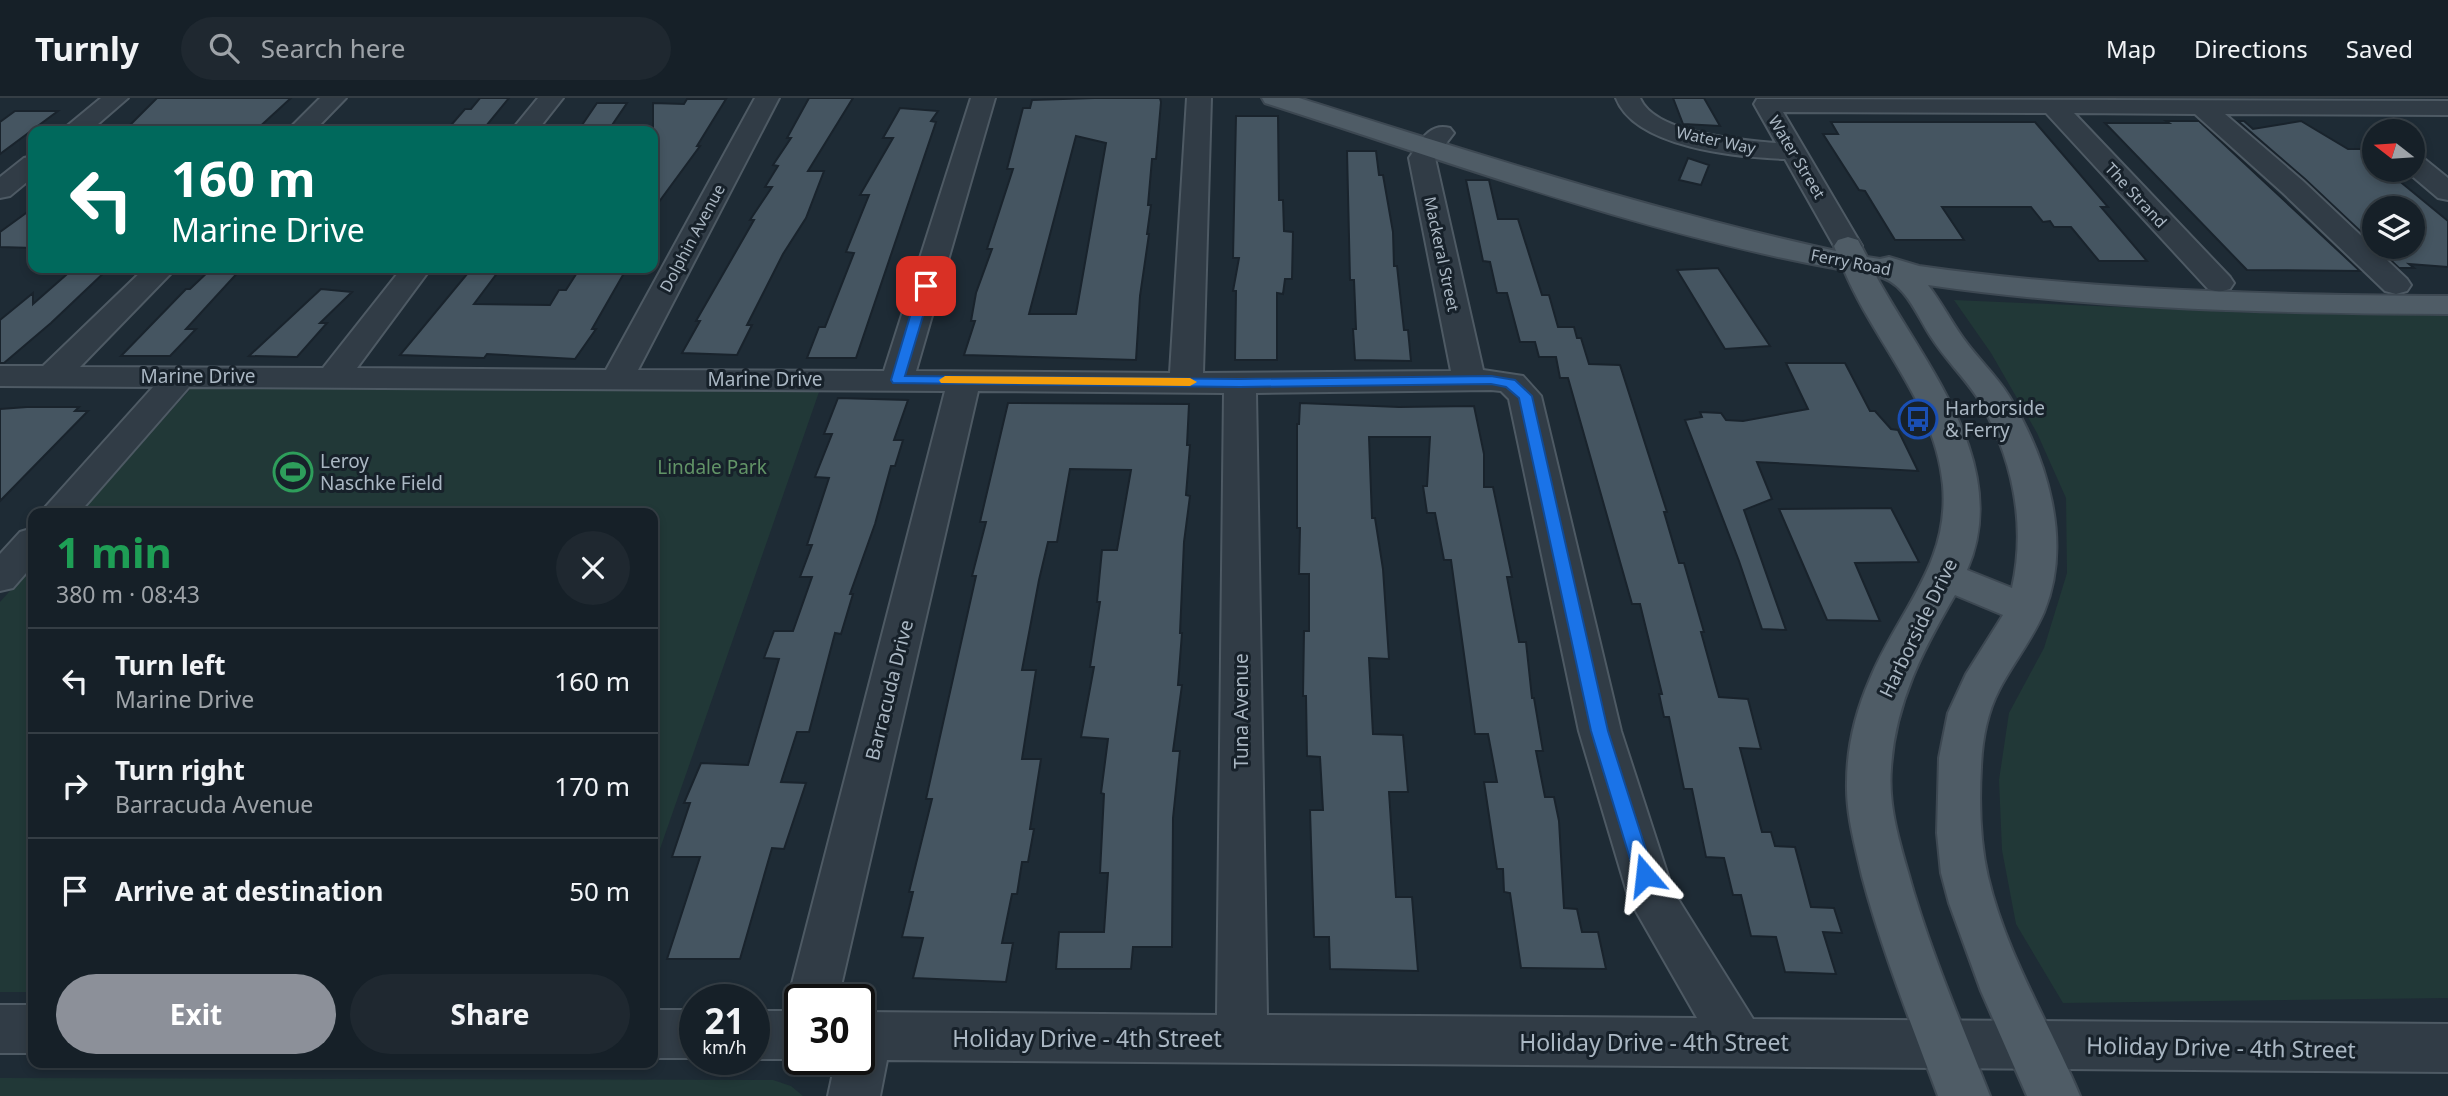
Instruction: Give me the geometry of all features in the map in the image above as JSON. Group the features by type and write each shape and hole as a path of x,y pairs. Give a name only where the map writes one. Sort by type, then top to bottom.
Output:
{"main road":[{"name":"Ferry Road","path":"1273,98 1436,140"},
{"name":"Ferry Road","path":"1328,98 1436,140 1709,230 1852,255 2108,279 2448,286"},
{"path":"1852,255 1900,272 1921,297 1953,348 1973,369 2014,436 2026,467 2036,513 2038,554 2026,609 1977,694 1962,745 1959,777 1963,867 2000,981 2053,1096"},
{"name":"Harborside Drive","path":"1852,255 1864,285 1932,403 1954,451 1961,488 1958,547 1947,577 1891,675 1880,708 1869,769 1871,814 1895,913 1919,983 1964,1096"},
{"name":"Ferry Road","path":"1900,272 2021,289 2123,298 2239,304 2448,305"},
{"path":"1947,577 2026,609"}],"street":[{"path":"80,126 116,98"},
{"path":"305,126 334,98"},
{"path":"528,126 551,98"},
{"name":"Dolphin Avenue","path":"618,378 768,98"},
{"path":"897,380 983,98"},
{"path":"1186,382 1199,98"},
{"path":"1846,102 2365,111 2448,108"},
{"name":"Water Street","path":"1846,102 1766,104 1852,255"},
{"name":"The Strand","path":"2053,106 2219,283"},
{"path":"2202,107 2293,187 2396,285"},
{"name":"Water Way","path":"1634,108 1676,133 1774,152 1794,152"},
{"name":"Mackeral Street","path":"1436,140 1422,158 1469,381"},
{"path":"0,190 28,168"},
{"path":"2426,174 2448,192"},
{"path":"51,377 157,273"},
{"path":"334,376 413,273"},
{"name":"Marine Drive","path":"0,376 1240,383 1491,380 1511,383 1525,396 1600,731 1652,899 1740,1043"},
{"path":"62,508 181,376"},
{"name":"Barracuda Drive","path":"817,984 964,380"},
{"name":"Tuna Avenue","path":"1240,383 1242,1039"},
{"path":"0,578 28,547"},
{"path":"0,1029 28,1029"},
{"path":"658,1034 679,1034"},
{"name":"Holiday Drive - 4th Street","path":"875,1036 2448,1048"},
{"path":"854,1096 857,1075"}],"green space":[{"path":"1954,300 2259,313 2448,314 2448,998 2063,1003 2016,924 2002,850 1999,780 2009,713 2044,648 2067,573 2066,498 2037,433 1991,353"},
{"name":"Lindale Park","path":"193,386 819,392 658,855 658,508 84,508"},
{"path":"28,571 28,992 0,992 0,602"},
{"path":"0,1078 773,1080 791,1086 803,1096 0,1096"}],"building":[{"path":"157,98 291,98 260,126 129,126"},
{"path":"480,98 509,98 486,126 450,126 465,109 471,109"},
{"path":"809,98 853,98 808,171 824,171 806,218 783,254 747,325 752,325 737,355 682,353 700,321 696,321 754,220 750,220 772,187 765,187 778,166 773,165 791,138 787,138"},
{"path":"1160,98 1156,159 1152,159 1148,205 1151,205 1149,234 1140,296 1136,360 964,355 975,321 971,321 976,293 992,249 987,249 1013,169 1007,169 1023,108 1030,108 1032,100","holes":["1076,136 1106,143 1076,314 1029,314"]},
{"path":"1673,98 1704,98 1720,126 1683,124"},
{"path":"687,99 726,99 697,146 700,146 658,203 658,126 653,126 653,103 684,104"},
{"path":"597,103 627,103 611,126 581,126"},
{"path":"900,108 938,111 931,121 936,122 856,358 807,358 819,327 825,327 854,253 846,252 869,195 860,195 893,138 883,138"},
{"path":"15,111 58,111 38,126 28,126 28,133 0,154 0,122"},
{"path":"1236,116 1278,116 1279,200 1283,200 1284,231 1293,232 1292,279 1285,279 1283,294 1277,293 1277,360 1235,360 1236,291 1233,291 1239,258 1233,258"},
{"path":"2166,121 2199,121 2360,271 2247,270 2105,123 2169,123"},
{"path":"2238,121 2244,121 2253,129 2301,121 2348,149 2362,150 2362,182 2401,182 2418,196 2362,196 2362,233"},
{"path":"1831,122 2035,122 2108,207 2101,207 2147,261 2099,261 2071,227 2054,227 2050,221 2043,222 2031,207 1942,207 1964,240 1895,240 1865,191 1859,190 1823,134 1838,134"},
{"path":"1347,151 1376,151 1393,232 1394,266 1397,266 1404,330 1408,330 1411,361 1355,360 1353,329 1356,329 1354,280 1350,280"},
{"path":"1688,158 1709,165 1701,185 1679,180"},
{"path":"1466,180 1489,180 1498,219 1518,219 1542,295 1549,295 1558,327 1574,327 1577,338 1581,338 1589,364 1620,365 1667,512 1664,512 1679,563 1684,563 1719,697 1748,699 1761,749 1740,748 1762,832 1771,832 1775,846 1795,847 1811,907 1834,908 1842,933 1823,932 1836,974 1785,972 1776,937 1751,936 1741,895 1733,895 1724,858 1706,857 1692,789 1684,789 1669,717 1664,717 1659,694 1662,694 1640,604 1632,604 1568,378 1560,378 1556,357 1539,357 1535,342 1520,342 1507,293 1497,293 1490,262 1483,261"},
{"path":"2425,202 2448,221 2448,267 2409,264 2414,268 2399,268 2390,259 2425,259"},
{"path":"28,212 28,248 0,247 0,232"},
{"path":"1718,268 1770,346 1725,349 1677,270"},
{"path":"68,273 104,273 51,323 4,363 0,363 0,320 33,293 33,304"},
{"path":"207,273 237,273 186,329 196,329 170,356 121,356 186,289 190,289"},
{"path":"468,273 497,273 474,304 550,305 559,290 566,290 577,273 624,273 592,329 596,329 575,359 487,354 484,358 400,355"},
{"path":"321,289 352,292 320,323 327,323 297,357 249,356"},
{"path":"1786,363 1845,363 1870,411 1875,411 1891,429 1898,430 1918,471 1757,462 1772,499 1744,510 1786,630 1762,629 1685,420 1702,417 1700,412 1721,413 1726,420 1743,421 1808,409"},
{"path":"838,398 908,400 894,440 903,440 895,466 891,466 875,524 850,594 853,594 841,634 835,633 809,732 797,732 781,782 806,783 784,849 772,848 740,959 667,959 700,857 672,857 690,803 684,803 701,763 748,765 779,659 764,658 774,631 793,631 812,577 800,577 812,545 807,545 829,478 815,477 832,434 824,434"},
{"path":"1008,403 1189,404 1187,445 1190,445 1186,495 1190,496 1184,542 1178,685 1182,685 1173,751 1180,751 1173,818 1172,947 1133,947 1131,969 1056,969 1059,932 1104,932 1108,873 1100,873 1104,794 1101,793 1108,739 1081,737 1094,667 1090,667 1100,602 1097,602 1102,550 1117,550 1131,470 1070,469 1057,542 1048,542 1022,670 1036,670 1022,759 1041,759 1030,829 1034,829 1028,862 1022,862 1017,894 1012,894 1002,943 1013,943 1006,982 913,978 923,938 902,937 913,892 909,892 932,799 926,799 976,576 972,576 986,522 980,522"},
{"path":"1300,403 1399,407 1474,406 1484,454 1484,487 1493,487 1512,577 1507,577 1519,642 1526,642 1532,698 1543,751 1536,751 1545,797 1554,797 1559,821 1564,908 1577,909 1582,932 1598,932 1606,969 1521,968 1510,893 1504,892 1503,869 1497,869 1484,782 1497,782 1488,734 1475,734 1451,560 1444,560 1435,513 1427,513 1423,486 1427,486 1430,437 1369,437 1372,518 1375,518 1383,569 1389,659 1369,658 1373,734 1403,735 1408,792 1389,792 1396,897 1412,897 1418,971 1330,969 1329,937 1314,937 1310,810 1323,810 1320,757 1307,756 1306,696 1303,696 1304,631 1309,631 1309,574 1299,574 1297,424"},
{"path":"79,407 75,411 88,411 0,501 0,409"},
{"path":"1891,508 1919,562 1855,563 1880,621 1827,620 1779,509"}],"slow traffic":[{"path":"945,380 1190,382"}],"place":[{"name":"Harborside & Ferry","path":"1918,419"},
{"name":"Leroy Naschke Field","path":"293,472"}],"route":[{"path":"926,286 897,380 1240,383 1491,380 1511,383 1525,396 1600,731 1645,875"}]}
